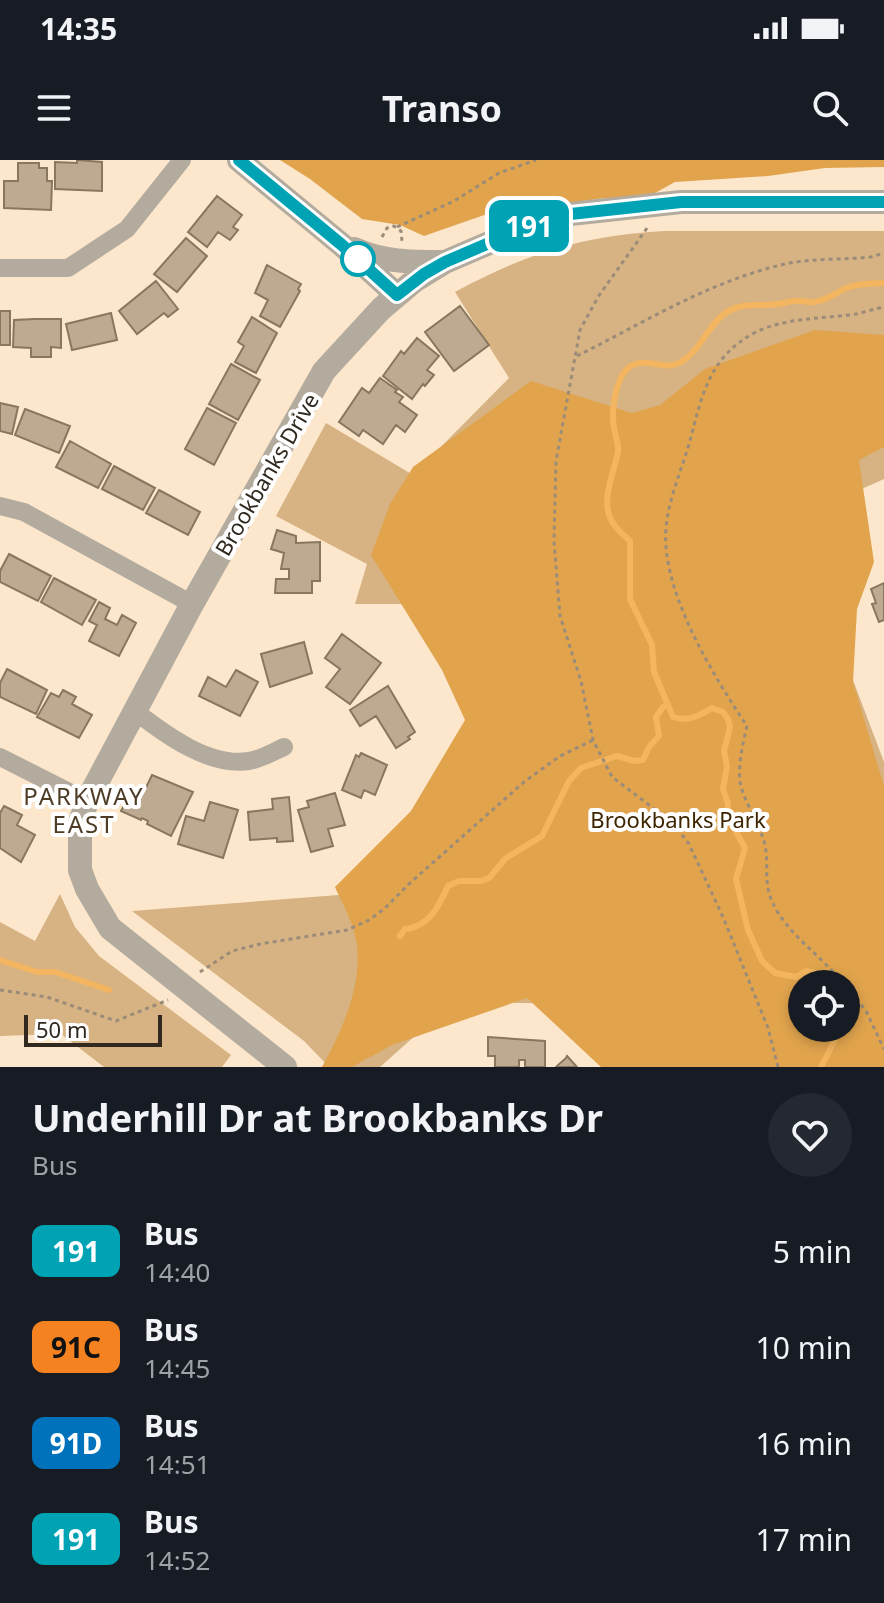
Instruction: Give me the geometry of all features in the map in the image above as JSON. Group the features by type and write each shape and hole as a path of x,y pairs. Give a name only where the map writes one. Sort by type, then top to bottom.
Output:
{"street":[{"path":"0,268 68,268 127,229 182,160"},
{"path":"239,160 397,295"},
{"name":"Brookbanks Drive","path":"285,1067 110,928 87,889 80,870 80,831 87,801 192,604 324,371 397,295 424,274 552,216 654,203 884,202"},
{"path":"342,245 382,259 445,262"},
{"path":"0,506 24,512 192,604"},
{"path":"136,712 170,736 205,755 226,762 249,761 284,747"},
{"path":"0,757 87,801"}],"path":[{"path":"382,239 390,226 397,227 454,201 499,173 536,160"},
{"path":"654,203 646,230 598,297 580,330 556,461 554,552 560,616 581,681 593,740 612,777 673,823 689,844 757,1000 778,1067"},
{"path":"397,227 402,235 401,244"},
{"path":"576,356 687,297 728,282 787,264 884,253"},
{"path":"829,970 803,945 777,911 765,881 765,847 740,782 747,726 723,689 686,619 667,558 666,521 703,389 722,357 752,334 780,322 852,315 884,307"},
{"path":"0,990 47,997 116,1021 175,998 201,972 232,951 347,930 384,909 524,782 560,756 593,740"},
{"path":"860,1004 884,1049"}],"green space":[{"path":"280,160 884,160 884,167 825,168 768,176 675,182 646,198 605,198 490,213 424,236 400,225 362,219"},
{"name":"Brookbanks Park","path":"664,231 884,231 884,479 846,496 845,659 884,762 884,1067 582,1004 453,1002 380,1067 329,1067 304,1041 132,911 416,889 512,688 454,604 355,604 367,564 276,516 326,423 413,475 509,378 455,292 531,257 608,237"},
{"name":"Brookbanks Park","path":"815,330 884,335 884,447 859,460 874,562 857,609 853,682 884,786 884,1067 601,1067 527,998 392,1045 352,1067 322,1067 350,1006 357,972 355,933 335,887 411,811 465,720 442,670 371,555 390,504 413,467 531,381 632,413 660,405 705,369"},
{"path":"60,894 75,927 99,956 231,1055 222,1067 104,1067 61,1034 0,1036 0,922 35,941"}],"building":[{"path":"77,160 102,162 102,191 55,189 55,162 77,163"},
{"path":"18,163 39,163 39,168 47,168 47,181 52,181 51,210 4,208 4,181 18,181"},
{"path":"217,196 242,215 233,227 238,230 230,240 218,232 207,247 188,232"},
{"path":"186,238 207,256 177,292 154,274"},
{"path":"267,265 301,284 280,327 260,316 268,300 255,293"},
{"path":"156,281 178,309 168,317 164,313 137,334 119,311"},
{"path":"460,306 489,345 454,371 425,332"},
{"path":"0,311 10,311 10,345 0,345"},
{"path":"111,313 117,340 72,350 66,324"},
{"path":"252,317 277,333 256,373 235,362 244,346 238,342"},
{"path":"61,319 61,348 51,347 51,357 31,357 31,348 13,347 14,320"},
{"path":"417,338 439,356 427,370 434,375 412,399 383,376 401,351 404,354"},
{"path":"231,364 260,380 238,420 209,404"},
{"path":"380,378 403,397 399,402 417,415 405,432 396,425 383,444 363,430 359,436 339,422 362,388 369,393"},
{"path":"0,403 18,407 12,434 0,431"},
{"path":"207,408 236,423 214,465 185,449"},
{"path":"25,409 70,426 59,453 15,435"},
{"path":"70,441 111,464 98,488 56,467"},
{"path":"114,466 155,488 143,510 102,489"},
{"path":"159,490 200,512 188,535 146,513"},
{"path":"277,530 296,536 296,543 320,542 320,581 312,581 312,593 275,593 276,579 289,579 289,569 281,569 284,553 271,549"},
{"path":"9,554 51,576 38,601 0,582 0,571"},
{"path":"54,578 96,600 82,625 41,602"},
{"path":"884,583 884,620 879,622 872,604 876,603 871,589"},
{"path":"99,602 110,608 105,619 117,625 122,615 136,623 119,656 89,641 97,625 89,621"},
{"path":"342,634 381,663 350,704 326,687 340,669 325,658"},
{"path":"304,642 312,673 270,687 261,654"},
{"path":"7,669 47,690 36,714 0,697 0,683"},
{"path":"236,670 258,682 240,716 199,696 208,677 226,687"},
{"path":"388,686 415,732 396,748 376,716 360,726 350,710"},
{"path":"63,690 76,697 72,704 92,715 79,738 37,717 51,693 59,697"},
{"path":"361,753 387,765 375,795 364,790 361,798 342,790 356,755 359,757"},
{"path":"152,775 193,792 171,836 147,824 148,821 142,818 121,811 131,791 142,796"},
{"path":"335,793 345,825 328,829 333,846 311,852 298,810 309,807 307,801"},
{"path":"289,797 293,841 277,842 277,838 250,840 248,812 273,809 272,799"},
{"path":"210,802 238,810 223,858 178,844 186,816 204,821"},
{"path":"4,806 22,815 17,825 35,835 21,862 0,848 0,813"},
{"path":"488,1037 545,1041 545,1067 525,1067 525,1060 519,1060 519,1067 495,1067 495,1056 488,1056"},
{"path":"566,1058 577,1067 556,1067"}],"waterway":[{"path":"788,975 775,973 762,961 748,930 736,879 745,848 727,815 728,804 723,789 727,766 724,751 730,727 728,719 723,712 712,708 698,716 673,717 654,672 652,645 630,599 630,541 615,526 607,506 618,452 613,408 620,380 629,367 643,363 679,363 692,353 718,319 737,307 812,302 852,286 884,283"},
{"path":"400,936 405,929 427,920 448,886 459,881 489,878 506,858 542,836 569,781 581,768 617,756 643,760 659,736 656,717 668,704"},
{"path":"0,960 37,972 55,972 109,990"},
{"path":"821,1067 834,1042"}],"bus line":[{"name":"191","path":"239,160 397,295 445,262 552,216 654,203 884,202"}],"district":[{"name":"PARKWAY EAST","path":"84,809"}]}
